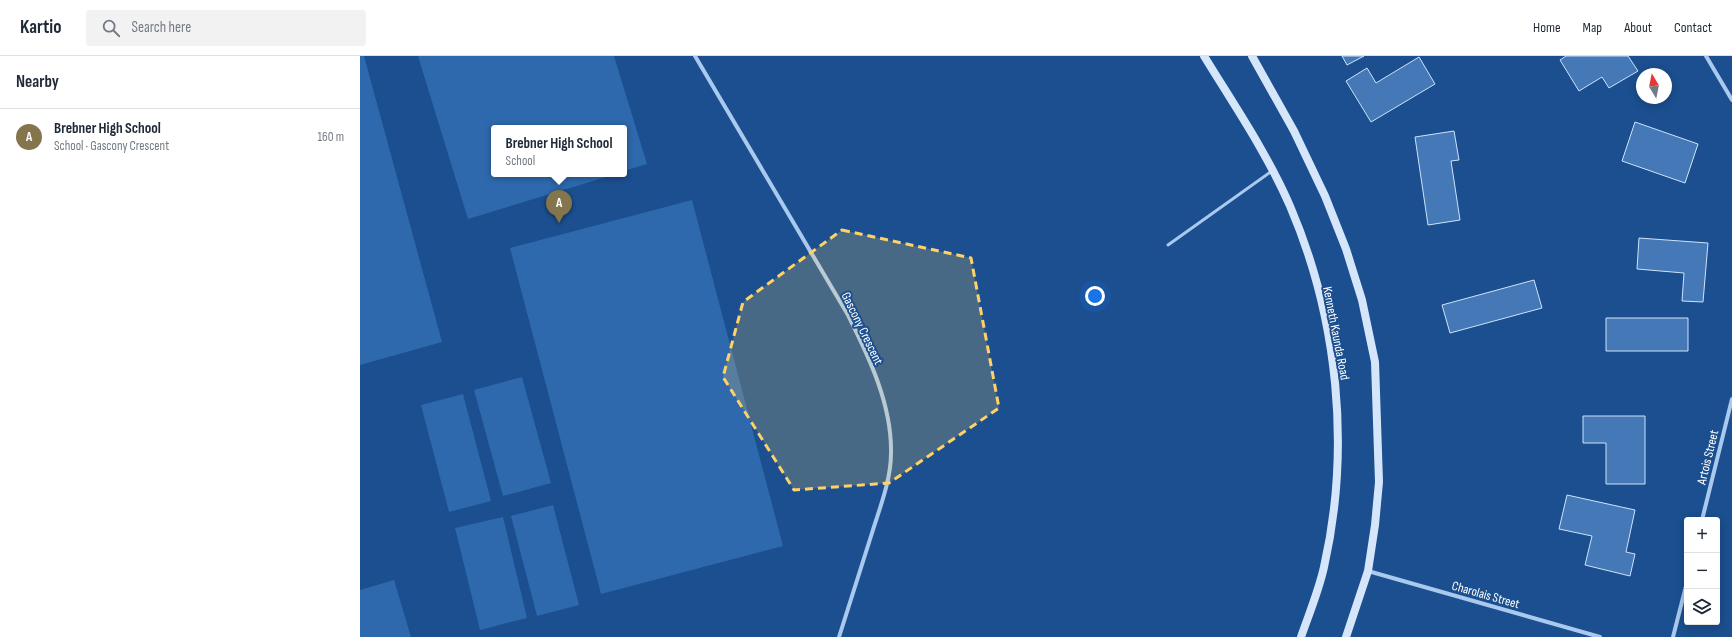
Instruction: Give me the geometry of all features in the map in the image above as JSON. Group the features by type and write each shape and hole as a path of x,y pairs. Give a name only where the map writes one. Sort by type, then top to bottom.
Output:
{"main road":[{"name":"Kenneth Kaunda Road","path":"1204,56 1272,171 1290,206 1311,264 1325,318 1335,380 1338,428 1336,494 1324,568 1301,637"},
{"path":"1252,56 1294,131 1325,196 1346,249 1362,300 1375,362 1379,482 1368,571 1346,637"}],"street":[{"name":"Gascony Crescent","path":"695,56 848,315 868,356 880,389 889,424 891,453 888,483 839,637"},
{"path":"1706,56 1732,100"},
{"name":"Artois Street","path":"1703,517 1732,399"},
{"name":"Charolais Street","path":"1368,571 1600,637"},
{"path":"1673,637 1685,589"}],"lane":[{"path":"1168,244 1272,171"}],"highlighted area":[{"path":"842,230 971,258 999,408 889,483 794,490 723,377 743,302"}],"shaded area":[{"path":"360,56 364,56 442,342 360,365"},
{"path":"418,56 614,56 647,164 627,170 627,125 491,125 491,177 606,177 468,219"},
{"path":"692,200 783,546 601,594 510,248"},
{"path":"522,377 551,483 503,496 474,390"},
{"path":"463,394 491,501 449,512 421,405"},
{"path":"553,505 579,605 537,616 511,516"},
{"path":"503,517 527,618 480,630 455,528"},
{"path":"394,580 411,637 360,637 360,590"}],"building":[{"path":"1342,56 1364,56 1347,65"},
{"path":"1566,56 1628,56 1636,68 1636,72 1609,88 1602,77 1579,91 1560,60"},
{"path":"1419,57 1435,84 1371,122 1346,81 1367,68 1376,83"},
{"path":"1635,122 1698,144 1685,183 1622,161"},
{"path":"1454,131 1459,160 1451,161 1460,220 1428,225 1415,137"},
{"path":"1639,238 1708,243 1703,302 1682,301 1684,273 1637,269"},
{"path":"1534,280 1542,308 1450,333 1442,305"},
{"path":"1606,318 1688,318 1688,351 1606,351"},
{"path":"1583,416 1645,416 1645,484 1606,484 1606,443 1583,443"},
{"path":"1567,495 1635,510 1626,552 1635,554 1630,576 1585,565 1592,536 1559,529"}],"place":[{"name":"Brebner High School","path":"559,223"}]}
